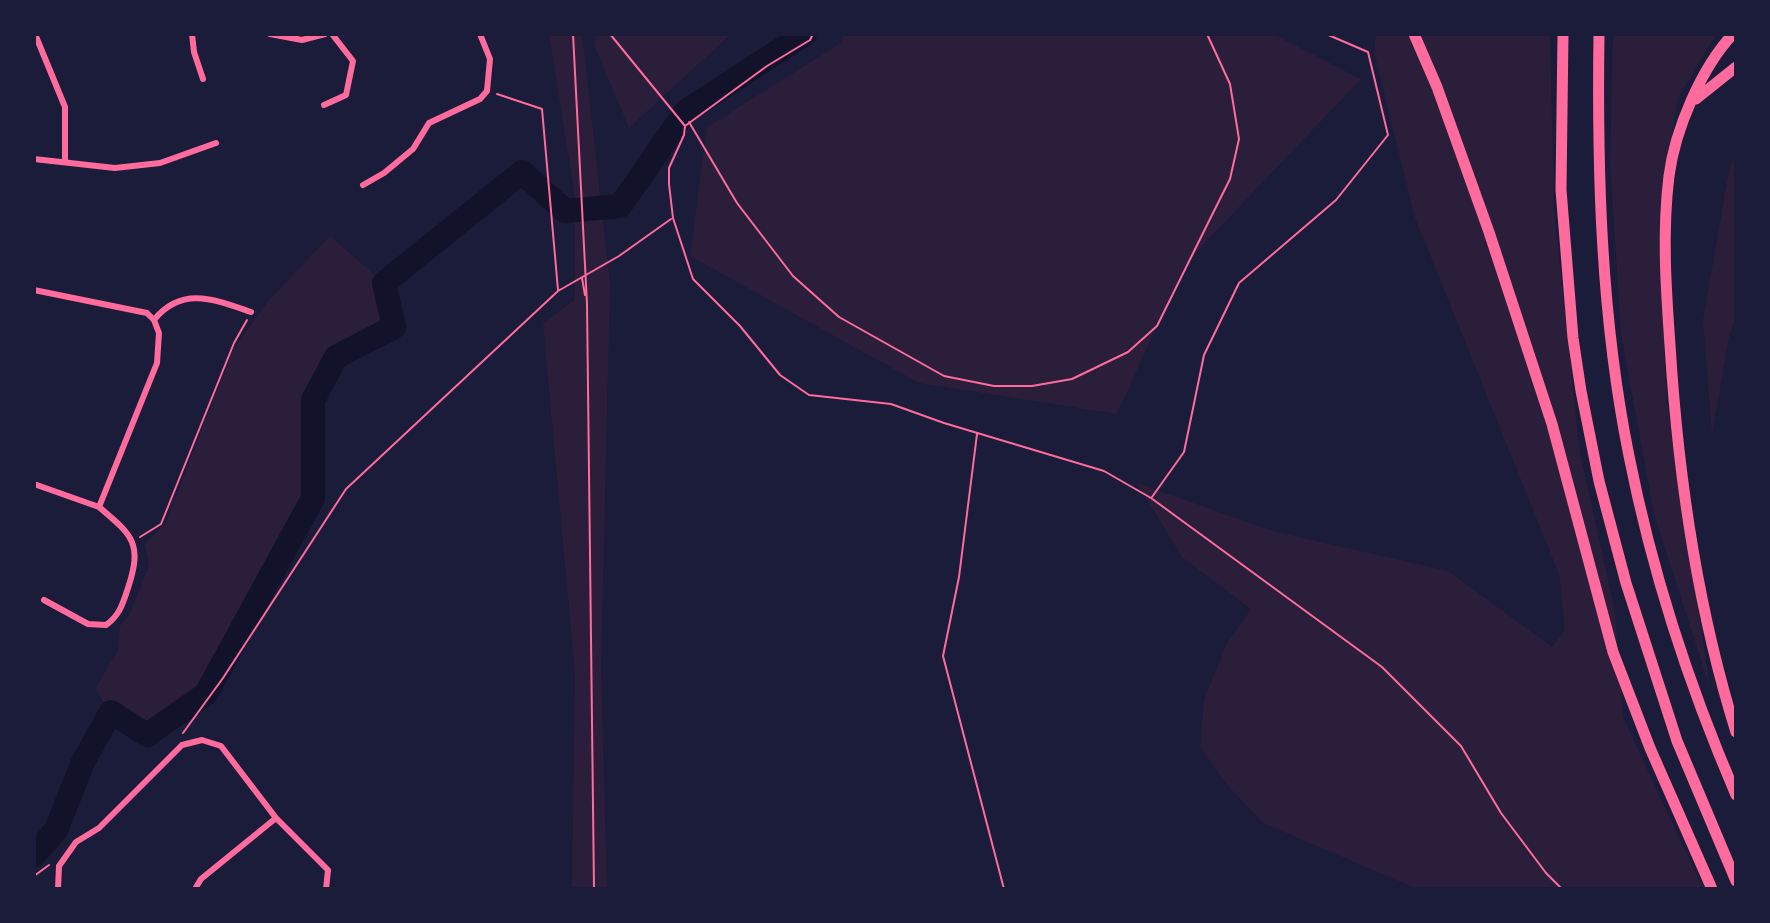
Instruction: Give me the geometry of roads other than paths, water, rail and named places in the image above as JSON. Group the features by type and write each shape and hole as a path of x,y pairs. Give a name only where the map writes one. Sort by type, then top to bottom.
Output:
{"highway":[{"path":"1414,34 1437,87 1489,232 1552,424 1613,652 1650,748 1712,889"},
{"path":"1563,34 1561,190 1573,338 1599,481 1626,583 1677,741 1736,881"},
{"path":"1599,34 1602,225 1614,362 1628,453 1646,534 1675,634 1713,742 1736,795"},
{"path":"1733,34 1708,66 1681,127 1670,174 1665,226 1672,382 1689,531 1717,672 1736,732"},
{"path":"1694,101 1736,67"}],"street":[{"path":"35,34 65,107 65,162"},
{"path":"192,34 203,79"},
{"path":"270,34 302,40 325,34"},
{"path":"324,105 346,95 353,61 332,34"},
{"path":"363,185 384,173 413,149 429,123 480,99 487,91 490,59 480,34"},
{"path":"34,159 115,168 160,163 216,143"},
{"path":"34,290 147,313 154,320 159,333 157,363 99,507"},
{"path":"154,320 162,309 193,297 214,299 251,312"},
{"path":"34,484 99,507 125,530 132,542 136,565 121,610 106,625 88,624 44,600"},
{"path":"58,889 59,866 76,842 99,828 182,745 202,740 221,746 276,818 328,870 326,889"},
{"path":"195,889 201,879 276,818"}],"waterway":[{"path":"34,855 56,830 83,762 111,712 147,735 206,694 313,498 313,400 336,357 394,327 384,283 522,172 565,211 620,206 686,111 805,34"}]}
